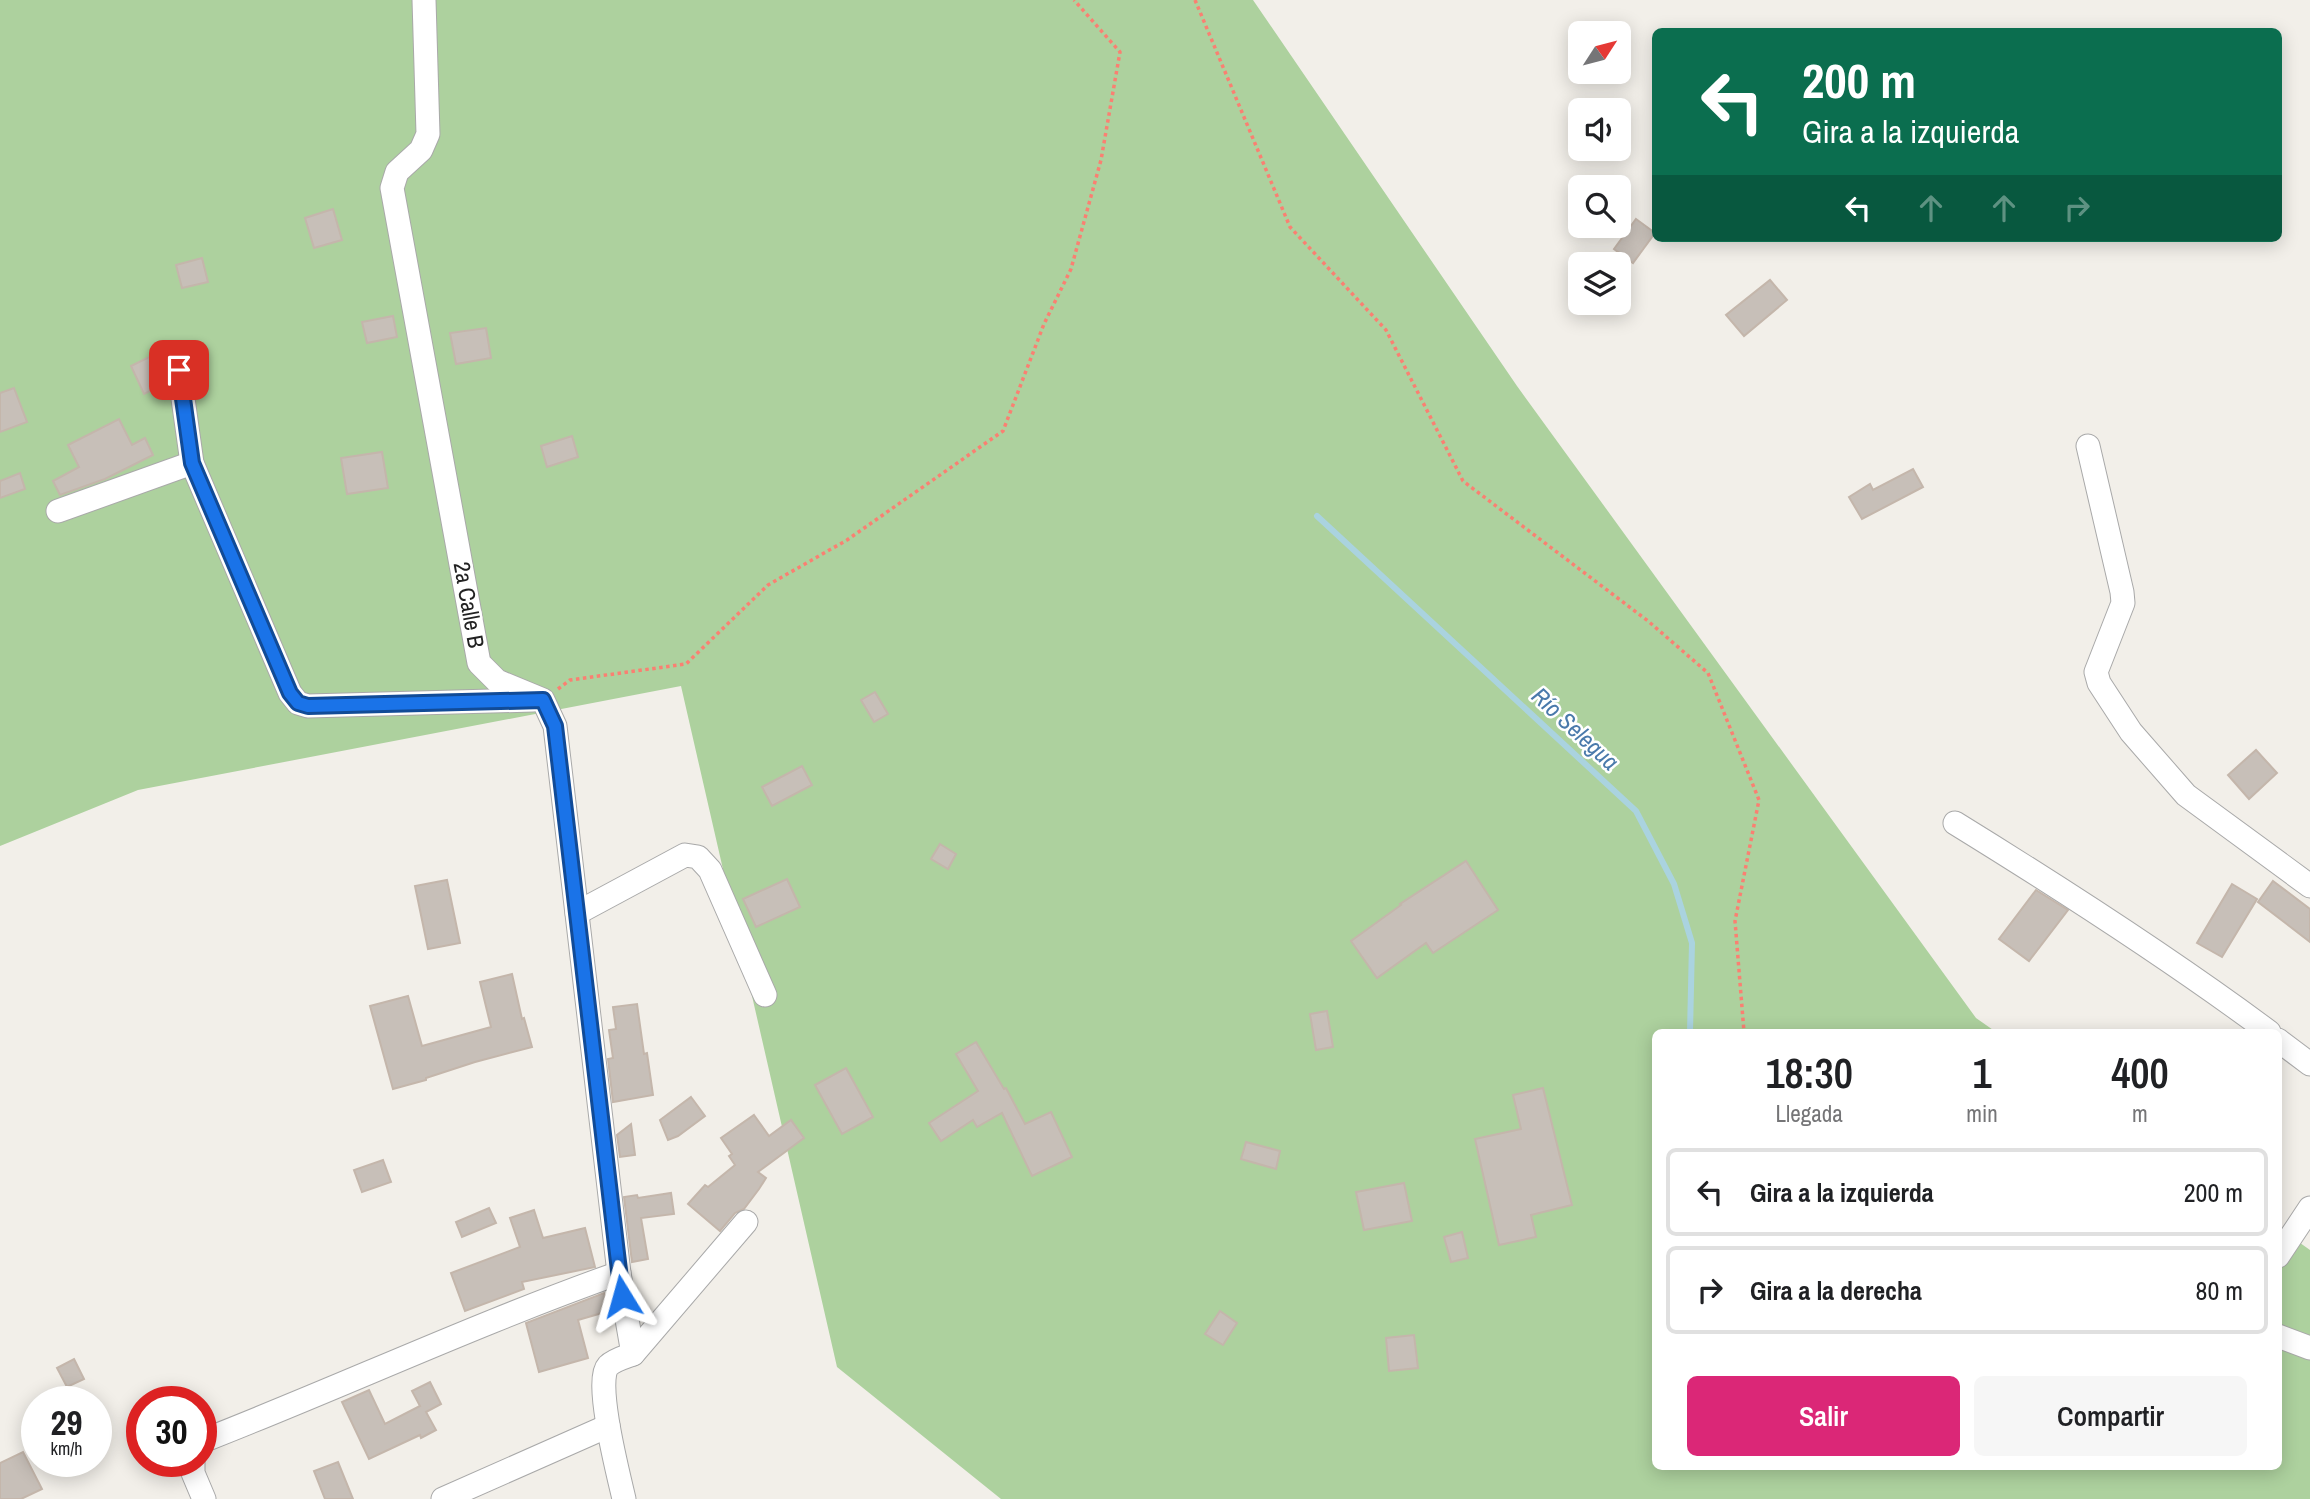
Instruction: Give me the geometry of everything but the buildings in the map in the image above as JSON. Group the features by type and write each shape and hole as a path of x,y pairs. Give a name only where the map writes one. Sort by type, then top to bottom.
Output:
{"street":[{"name":"2a Calle B","path":"424,0 428,134 421,150 397,172 392,188 479,663 497,681 543,700"},
{"path":"179,370 192,463 290,693 298,703 308,706 543,700 555,726 619,1273 633,1354"},
{"path":"2088,446 2123,603 2096,672 2099,683 2131,732 2186,794 2310,886"},
{"path":"58,511 192,463"},
{"path":"1955,823 2064,890 2265,1029"},
{"path":"577,913 685,855 698,857 710,870 765,995"},
{"path":"2282,1043 2310,1064"},
{"path":"2282,1249 2310,1208"},
{"path":"624,1499 608,1426 604,1373 610,1364 633,1354 746,1222"},
{"path":"217,1435 552,1297 619,1273"},
{"path":"2282,1338 2310,1348"},
{"path":"443,1499 608,1426"},
{"path":"195,1477 204,1499"}],"path":[{"path":"543,700 570,680 686,664 768,585 847,540 1003,431 1044,324 1071,269 1101,160 1120,52 1074,0"},
{"path":"1195,0 1290,228 1386,330 1463,481 1648,621 1708,673 1759,800 1735,921 1744,1029"}],"green space":[{"path":"0,0 1253,0 1517,386 1976,1018 1992,1029 1652,1029 1652,1470 2282,1470 2282,1230 2310,1250 2310,1499 1001,1499 837,1367 681,686 138,790 0,846"}],"waterway":[{"name":"Río Selegua","path":"1317,516 1636,811 1674,884 1692,943 1690,1029"}],"route":[{"path":"179,370 192,463 290,693 298,703 308,706 543,700 555,726 622,1296"}]}
